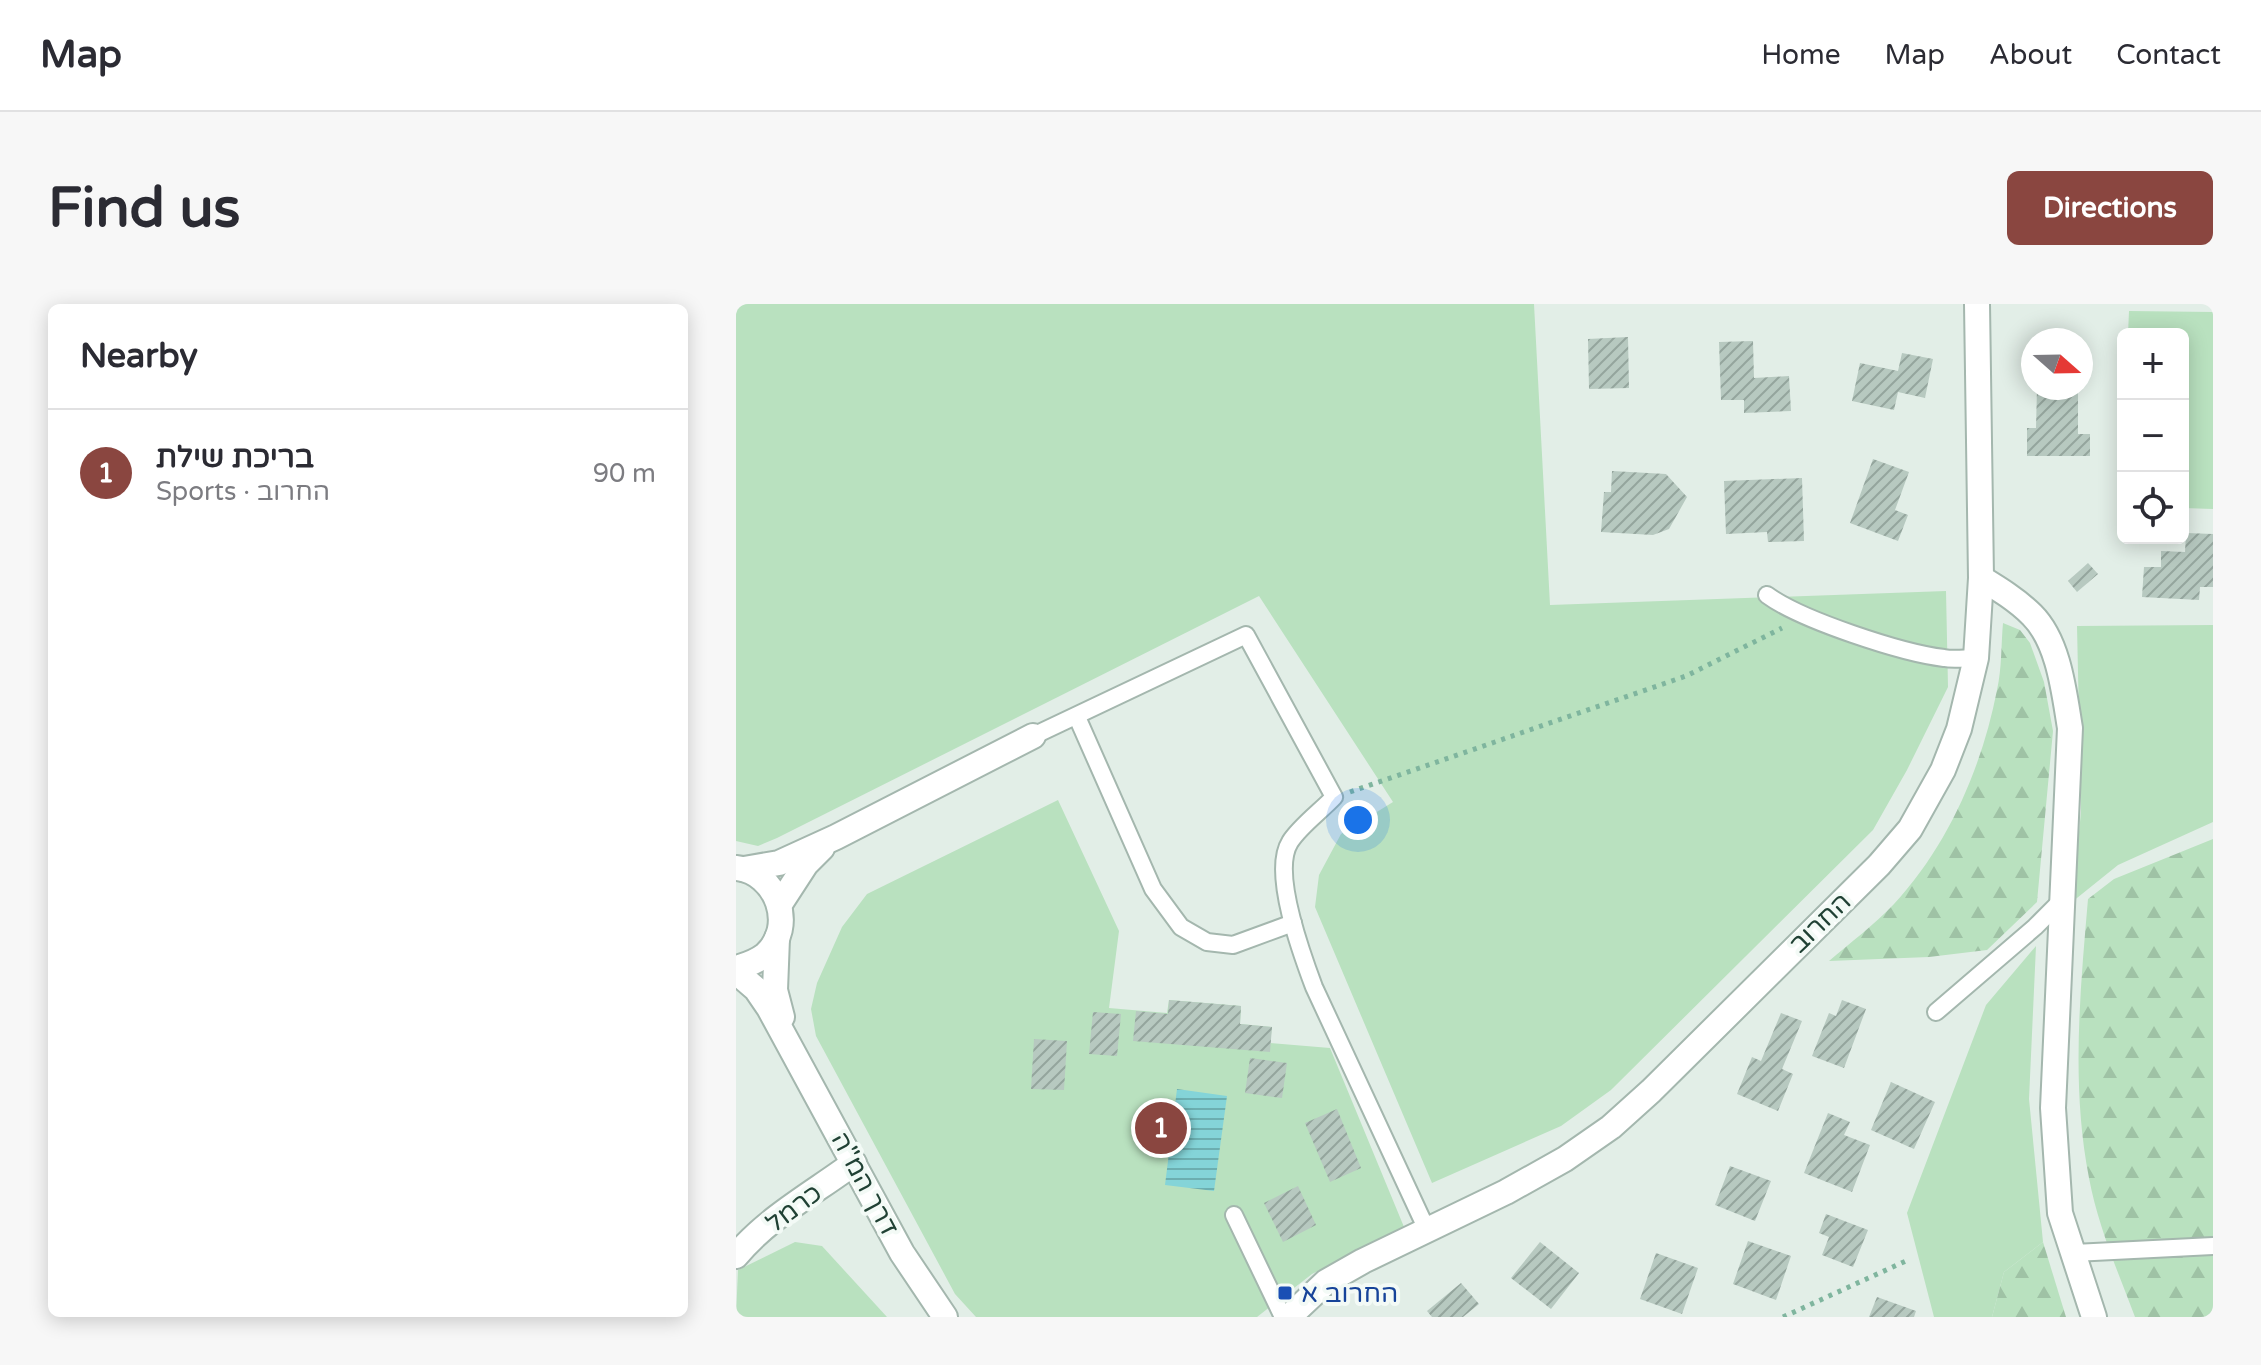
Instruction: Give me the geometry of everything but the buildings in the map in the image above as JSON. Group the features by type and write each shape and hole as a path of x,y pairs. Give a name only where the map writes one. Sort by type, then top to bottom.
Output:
{"street":[{"name":"החרוב","path":"1289,1317 1326,1282 1506,1192 1565,1159 1611,1127 1879,865 1910,829 1943,770 1959,729 1976,658 1981,578 1977,304"},
{"path":"1981,578 2011,596 2035,617 2049,641 2064,689 2070,728 2053,1108 2060,1213 2094,1317"},
{"path":"740,869 779,863 1033,736"},
{"path":"780,904 806,864 836,837"},
{"path":"740,869 760,876 772,888 780,904"},
{"name":"דרך המ\"ה","path":"780,904 775,990 791,1046"},
{"path":"736,970 767,953 777,938"},
{"name":"דרך המ\"ה","path":"736,970 756,989 791,1046 902,1253 945,1317"},
{"name":"כרמל","path":"736,1256 774,1222 854,1163"}],"lane":[{"path":"1767,595 1806,616 1891,645 1945,658 1976,658"},
{"path":"1033,736 1246,635 1334,797 1289,843 1286,897 1293,923 1314,987 1427,1230"},
{"path":"1077,717 1153,889 1181,927 1207,942 1233,945 1293,923"},
{"path":"1936,1012 2064,899"},
{"path":"1234,1215 1283,1317"},
{"path":"2074,1253 2213,1246"}],"path":[{"path":"1334,797 1686,676 1806,616"},
{"path":"1783,1317 1908,1260"}],"green space":[{"path":"736,304 1534,304 1550,605 1946,591 1948,687 1873,830 1611,1090 1561,1126 1432,1183 1315,907 1319,875 1341,834 1393,802 1259,596 777,838 758,846 736,841"},
{"path":"2129,311 2213,312 2213,509 2189,508 2189,328 2128,328"},
{"path":"2003,623 2020,630 2030,643 2044,682 2053,731 2037,902 1987,950 1929,957 1829,961 1894,904 1931,857 1960,804 1982,748 1997,690"},
{"path":"2213,625 2213,822 2118,865 2072,902 2081,812 2077,626"},
{"path":"1058,800 1119,931 1109,1008 1167,1013 1169,1000 1241,1006 1240,1024 1272,1027 1270,1043 1330,1048 1404,1227 1312,1274 1257,1317 976,1317 955,1294 816,1036 811,1009 817,983 842,927 867,894"},
{"path":"2213,839 2213,1317 2135,1317 2098,1214 2083,1143 2079,1039 2088,899 2114,879"},
{"path":"2036,946 2029,1099 2043,1242 2004,1272 1992,1317 1934,1317 1907,1213 1986,1005"},
{"path":"795,1242 822,1246 887,1317 736,1317 738,1270"},
{"path":"2043,1242 2066,1317 1992,1317 2004,1272"}],"water":[{"path":"1177,1089 1227,1096 1214,1191 1165,1185"}],"place":[{"name":"בריכת שילת","path":"1161,1128"},
{"name":"החרוב א","path":"1285,1293"}]}
